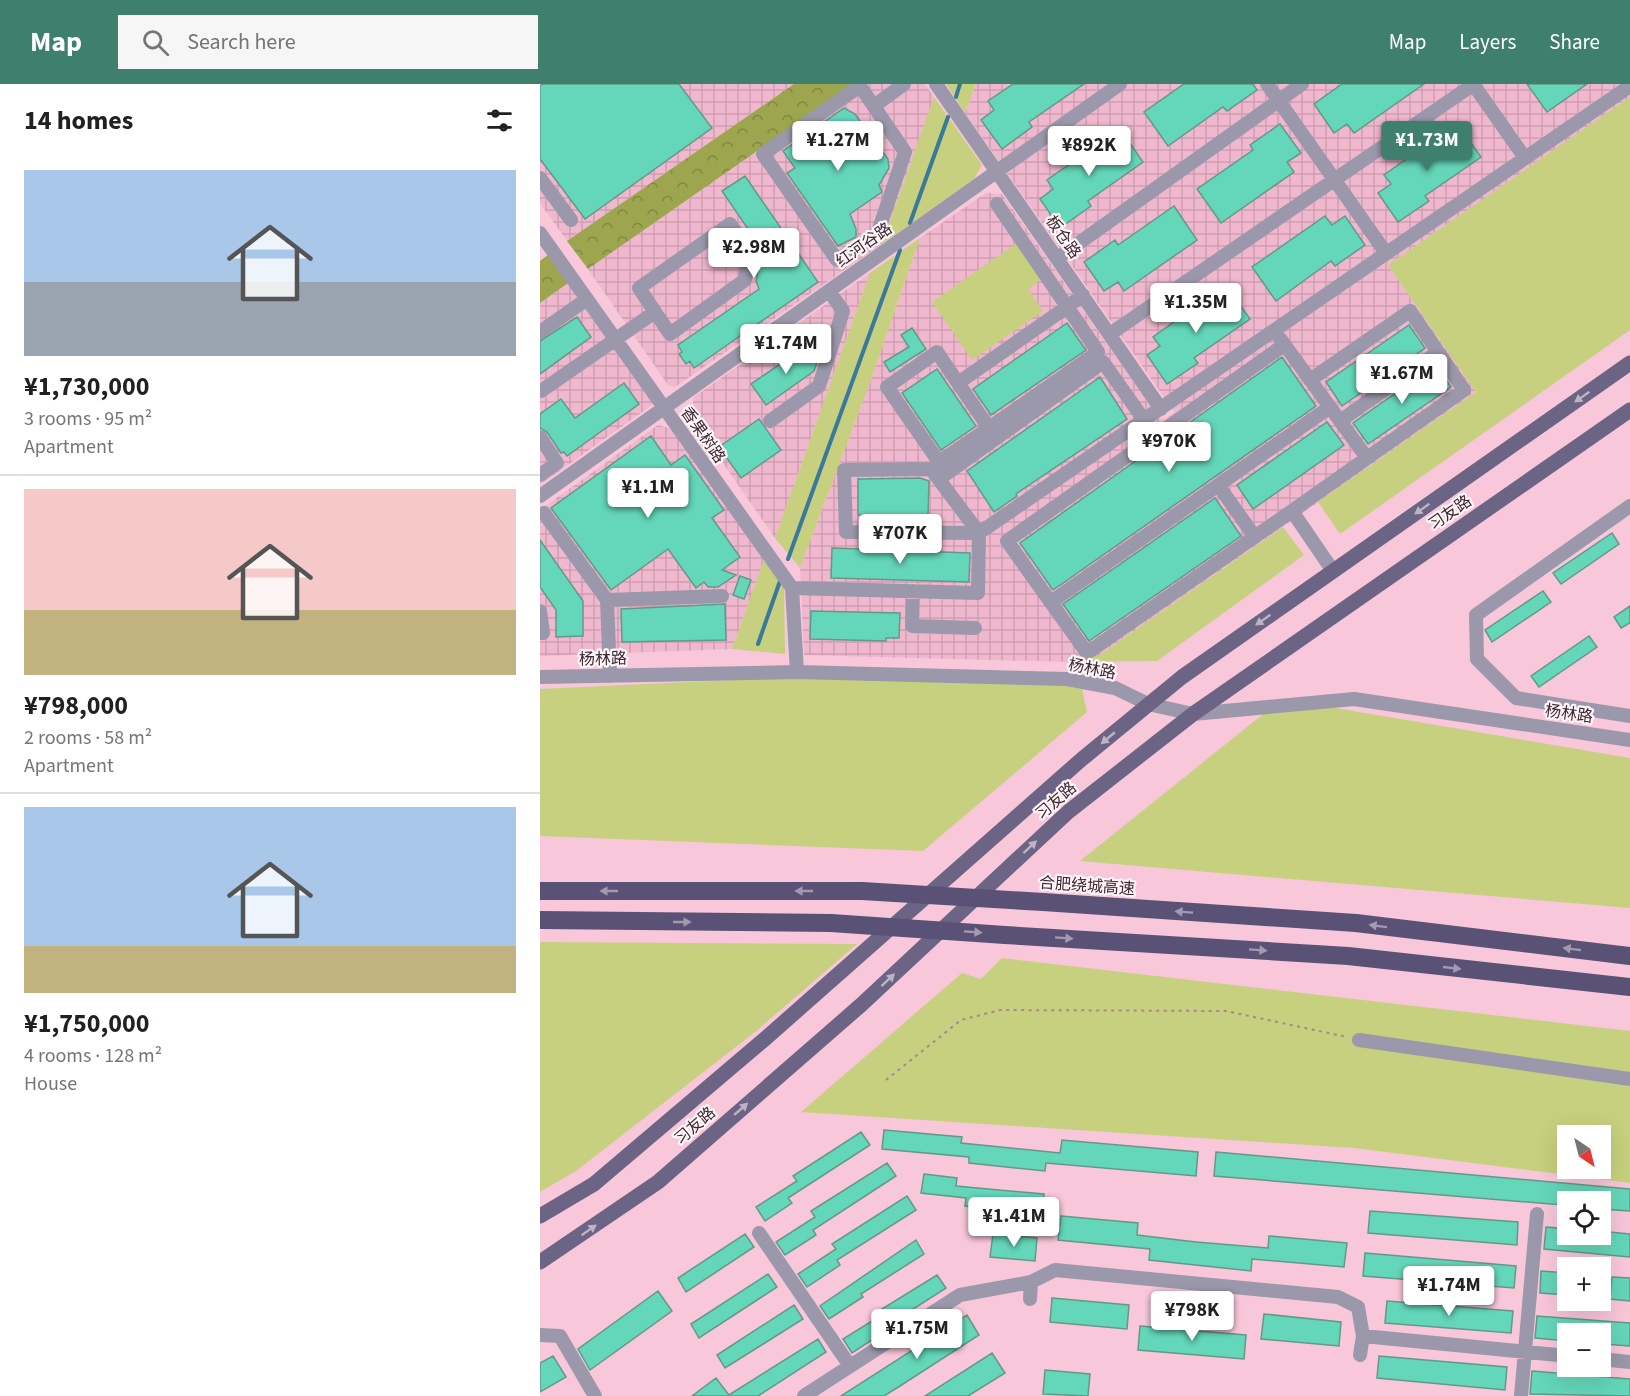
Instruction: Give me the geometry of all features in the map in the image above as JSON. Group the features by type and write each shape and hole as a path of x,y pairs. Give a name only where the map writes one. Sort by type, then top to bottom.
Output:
{"highway":[{"name":"合肥绕城高速","path":"540,891 862,891 1356,923 1630,956"},
{"path":"540,920 831,923 1348,956 1630,987"}],"main road":[{"name":"习友路","path":"540,1216 594,1184 757,1046 1082,759 1182,676 1630,363"},
{"name":"习友路","path":"540,1262 658,1182 861,1005 1068,812 1193,714 1630,410"}],"street":[{"path":"873,106 904,84"},
{"name":"板仓路","path":"936,84 1161,409"},
{"name":"红河谷路","path":"540,496 1120,84"},
{"path":"1267,84 1386,254"},
{"path":"1058,258 1302,84"},
{"path":"1110,334 1474,84 1525,158"},
{"path":"860,86 873,106 905,152 877,235 837,260 763,154 860,86"},
{"path":"797,672 792,588 978,593 979,533 931,469 844,470 846,532 979,533 1630,86"},
{"path":"540,178 571,220"},
{"path":"989,428 937,352 887,387 939,462 989,428 1098,352 997,204"},
{"path":"730,224 749,250 745,280 670,334 655,312 639,288 730,224"},
{"name":"香果树路","path":"540,233 792,588"},
{"path":"770,421 819,386 843,311 829,291"},
{"path":"958,383 1083,296"},
{"path":"540,332 587,299"},
{"path":"1284,345 1007,541 1087,653 1464,390 1410,311 1310,380"},
{"path":"541,392 655,312"},
{"path":"1274,331 1367,458"},
{"path":"1340,421 1438,352"},
{"path":"939,479 1104,362 1144,420"},
{"path":"1051,602 1330,407"},
{"path":"540,437 558,463 540,475"},
{"path":"1218,485 1255,537"},
{"path":"1630,506 1476,615 1477,659 1516,698 1630,716"},
{"path":"1292,511 1333,572"},
{"path":"544,513 607,600 610,676"},
{"path":"913,591 912,626 975,628"},
{"path":"607,600 722,596"},
{"path":"540,611 543,633 540,633"},
{"name":"杨林路","path":"540,676 797,672 1067,679 1114,688 1148,704 1193,714 1354,699 1630,740"},
{"path":"1359,1040 1630,1078"},
{"path":"1521,1396 1537,1214"},
{"path":"759,1233 850,1366"},
{"path":"804,1396 821,1391 850,1366 960,1295 1030,1281 1055,1270 1338,1297 1358,1307 1364,1336 1360,1355"},
{"path":"1030,1281 1030,1299"},
{"path":"540,1335 560,1336 595,1396"},
{"path":"1364,1336 1557,1355"},
{"path":"1611,1360 1630,1362"}],"path":[{"path":"886,1080 961,1020 1000,1010 1226,1011 1359,1040"}],"shaded area":[{"path":"540,84 794,84 567,241 540,203"},
{"path":"853,84 925,84 934,97 882,244 675,387 668,385 588,269"},
{"path":"976,84 1630,84 1630,97 1388,265 1476,392 1098,656 1069,655 1070,662 804,655 800,568 873,374 920,238 986,193 1002,194 1161,421 1175,413 965,113"},
{"path":"870,273 775,538 690,416 694,397"},
{"path":"571,281 653,396 652,405 540,485 540,303"},
{"path":"658,425 672,429 764,560 732,649 540,656 540,510"}],"green space":[{"path":"794,84 853,84 588,269 567,241"},
{"path":"946,84 976,84 965,113"},
{"path":"934,97 982,165 974,179 882,244"},
{"path":"1630,97 1630,330 1340,534 1318,502 1476,392 1388,265"},
{"path":"920,238 873,374 800,568 775,538 870,273"},
{"path":"1017,243 1042,279 1028,289 1043,311 972,360 932,302"},
{"path":"549,254 571,281 540,303 540,261"},
{"path":"1283,527 1304,555 1157,661 1070,662 1069,655 1098,656"},
{"path":"764,560 784,588 785,654 732,649"},
{"path":"839,675 1046,682 1082,689 1087,712 923,851 540,836 540,689"},
{"path":"1282,699 1630,758 1630,908 1080,861"},
{"path":"540,942 857,944 755,1032 576,1171 540,1192"},
{"path":"1002,958 1630,1031 1630,1183 1598,1179 1611,1179 1611,1125 1557,1125 1557,1174 1354,1148 801,1112 962,973 981,979"}],"building":[{"path":"543,84 679,84 712,128 585,219 540,159 540,86"},
{"path":"1013,84 1084,84 1029,122 1032,127 1002,149 981,120 994,110 988,101"},
{"path":"1184,84 1253,84 1257,90 1227,111 1223,107 1168,146 1144,112"},
{"path":"1342,84 1424,84 1354,133 1347,124 1334,133 1314,104"},
{"path":"1527,84 1587,84 1547,112"},
{"path":"844,108 855,114 888,159 889,168 879,185 882,192 850,214 856,229 856,237 838,246 787,173 795,168 783,151"},
{"path":"1457,123 1481,157 1425,196 1429,201 1398,222 1378,193 1391,184 1384,175"},
{"path":"1280,124 1301,153 1287,162 1294,172 1221,223 1197,189 1253,150 1250,145"},
{"path":"1120,129 1143,162 1088,201 1091,206 1060,228 1040,199 1053,189 1047,180"},
{"path":"745,176 818,282 694,368 690,361 686,364 679,354 682,352 678,345 759,289 756,281 759,266 765,254 722,191"},
{"path":"1174,206 1197,240 1124,291 1118,282 1104,291 1084,262 1115,240 1118,245"},
{"path":"1325,216 1332,225 1345,216 1365,245 1335,266 1331,261 1276,301 1252,267"},
{"path":"1226,285 1250,319 1194,358 1198,363 1167,384 1147,355 1160,346 1153,337"},
{"path":"577,317 591,337 540,374 540,341"},
{"path":"1067,323 1086,350 991,415 973,389"},
{"path":"1409,325 1425,348 1342,406 1326,382"},
{"path":"912,328 926,349 890,372 884,362 909,347 901,335"},
{"path":"808,345 818,359 814,371 766,405 751,384"},
{"path":"1282,357 1316,406 1053,590 1020,543"},
{"path":"1436,365 1451,387 1368,444 1353,423"},
{"path":"937,369 976,426 941,450 902,393"},
{"path":"1100,377 1127,419 1016,494 1017,496 994,512 967,471"},
{"path":"624,383 639,404 567,456 564,452 561,453 547,432 540,428 540,414 561,399 575,418"},
{"path":"759,419 781,450 741,478 719,447"},
{"path":"1327,422 1344,445 1253,509 1237,485"},
{"path":"651,436 671,465 685,455 724,510 712,518 740,557 722,570 736,575 718,587 708,587 704,582 696,588 668,549 611,590 551,508"},
{"path":"920,478 929,481 928,515 858,515 858,479"},
{"path":"1215,498 1241,536 1089,641 1063,604"},
{"path":"1612,533 1619,544 1561,584 1553,573"},
{"path":"540,540 583,601 583,636 556,637 556,610 540,587"},
{"path":"832,548 970,553 969,582 831,578"},
{"path":"740,576 751,580 744,599 733,595"},
{"path":"1543,591 1551,602 1492,642 1485,630"},
{"path":"725,604 726,640 622,642 621,609"},
{"path":"1630,606 1630,623 1621,628 1614,617"},
{"path":"811,611 900,613 899,638 886,638 886,641 810,639"},
{"path":"1589,636 1597,647 1539,687 1531,676"},
{"path":"884,1130 962,1137 961,1143 1060,1153 1062,1140 1198,1152 1196,1176 1046,1163 1045,1171 969,1163 969,1157 882,1149"},
{"path":"861,1132 870,1145 788,1198 792,1203 765,1221 756,1207 797,1181 793,1176"},
{"path":"1216,1152 1630,1189 1630,1211 1611,1210 1611,1191 1557,1191 1557,1205 1214,1176"},
{"path":"887,1163 896,1176 813,1230 816,1235 785,1255 776,1242 815,1217 811,1211"},
{"path":"924,1174 957,1178 956,1186 1044,1194 1042,1214 965,1206 966,1198 921,1193"},
{"path":"907,1196 916,1210 837,1260 840,1265 807,1287 798,1274 836,1249 832,1244"},
{"path":"1370,1211 1518,1222 1517,1245 1368,1233"},
{"path":"1061,1216 1138,1223 1137,1235 1196,1242 1268,1248 1269,1236 1347,1243 1344,1267 1252,1259 1251,1271 1149,1260 1150,1249 1058,1240"},
{"path":"1546,1227 1557,1228 1557,1245 1611,1245 1611,1232 1630,1234 1630,1257 1544,1249"},
{"path":"745,1234 754,1247 686,1292 678,1278"},
{"path":"993,1234 1037,1238 1035,1261 990,1257"},
{"path":"916,1240 924,1254 861,1294 863,1297 829,1319 820,1306"},
{"path":"1365,1253 1516,1266 1514,1288 1363,1276"},
{"path":"1541,1271 1557,1272 1557,1294 1540,1293"},
{"path":"768,1274 777,1287 699,1338 691,1324"},
{"path":"937,1275 946,1288 882,1329 884,1332 852,1353 843,1339 885,1313 882,1309"},
{"path":"1612,1277 1630,1278 1630,1301 1611,1299"},
{"path":"658,1291 672,1311 590,1370 578,1349"},
{"path":"1052,1298 1129,1305 1127,1329 1050,1322"},
{"path":"1387,1301 1513,1311 1511,1333 1385,1323"},
{"path":"794,1305 803,1319 725,1368 717,1355"},
{"path":"1264,1314 1341,1322 1339,1346 1261,1339"},
{"path":"967,1315 979,1335 900,1386 884,1396 841,1396"},
{"path":"1537,1316 1630,1323 1630,1346 1611,1345 1611,1323 1557,1323 1557,1340 1535,1338"},
{"path":"1140,1326 1246,1335 1244,1359 1138,1350"},
{"path":"818,1339 826,1352 758,1396 692,1396 716,1378 729,1395"},
{"path":"992,1353 1005,1373 968,1396 925,1396"},
{"path":"553,1356 566,1377 540,1392 540,1363"},
{"path":"1379,1356 1507,1367 1505,1390 1377,1378"},
{"path":"1045,1370 1090,1374 1088,1396 1043,1394"},
{"path":"1532,1371 1557,1373 1557,1377 1630,1379 1630,1396 1530,1394"}],"waterway":[{"path":"956,97 960,84"},
{"path":"910,223 948,117"},
{"path":"788,559 900,250"},
{"path":"758,644 780,581"}]}
